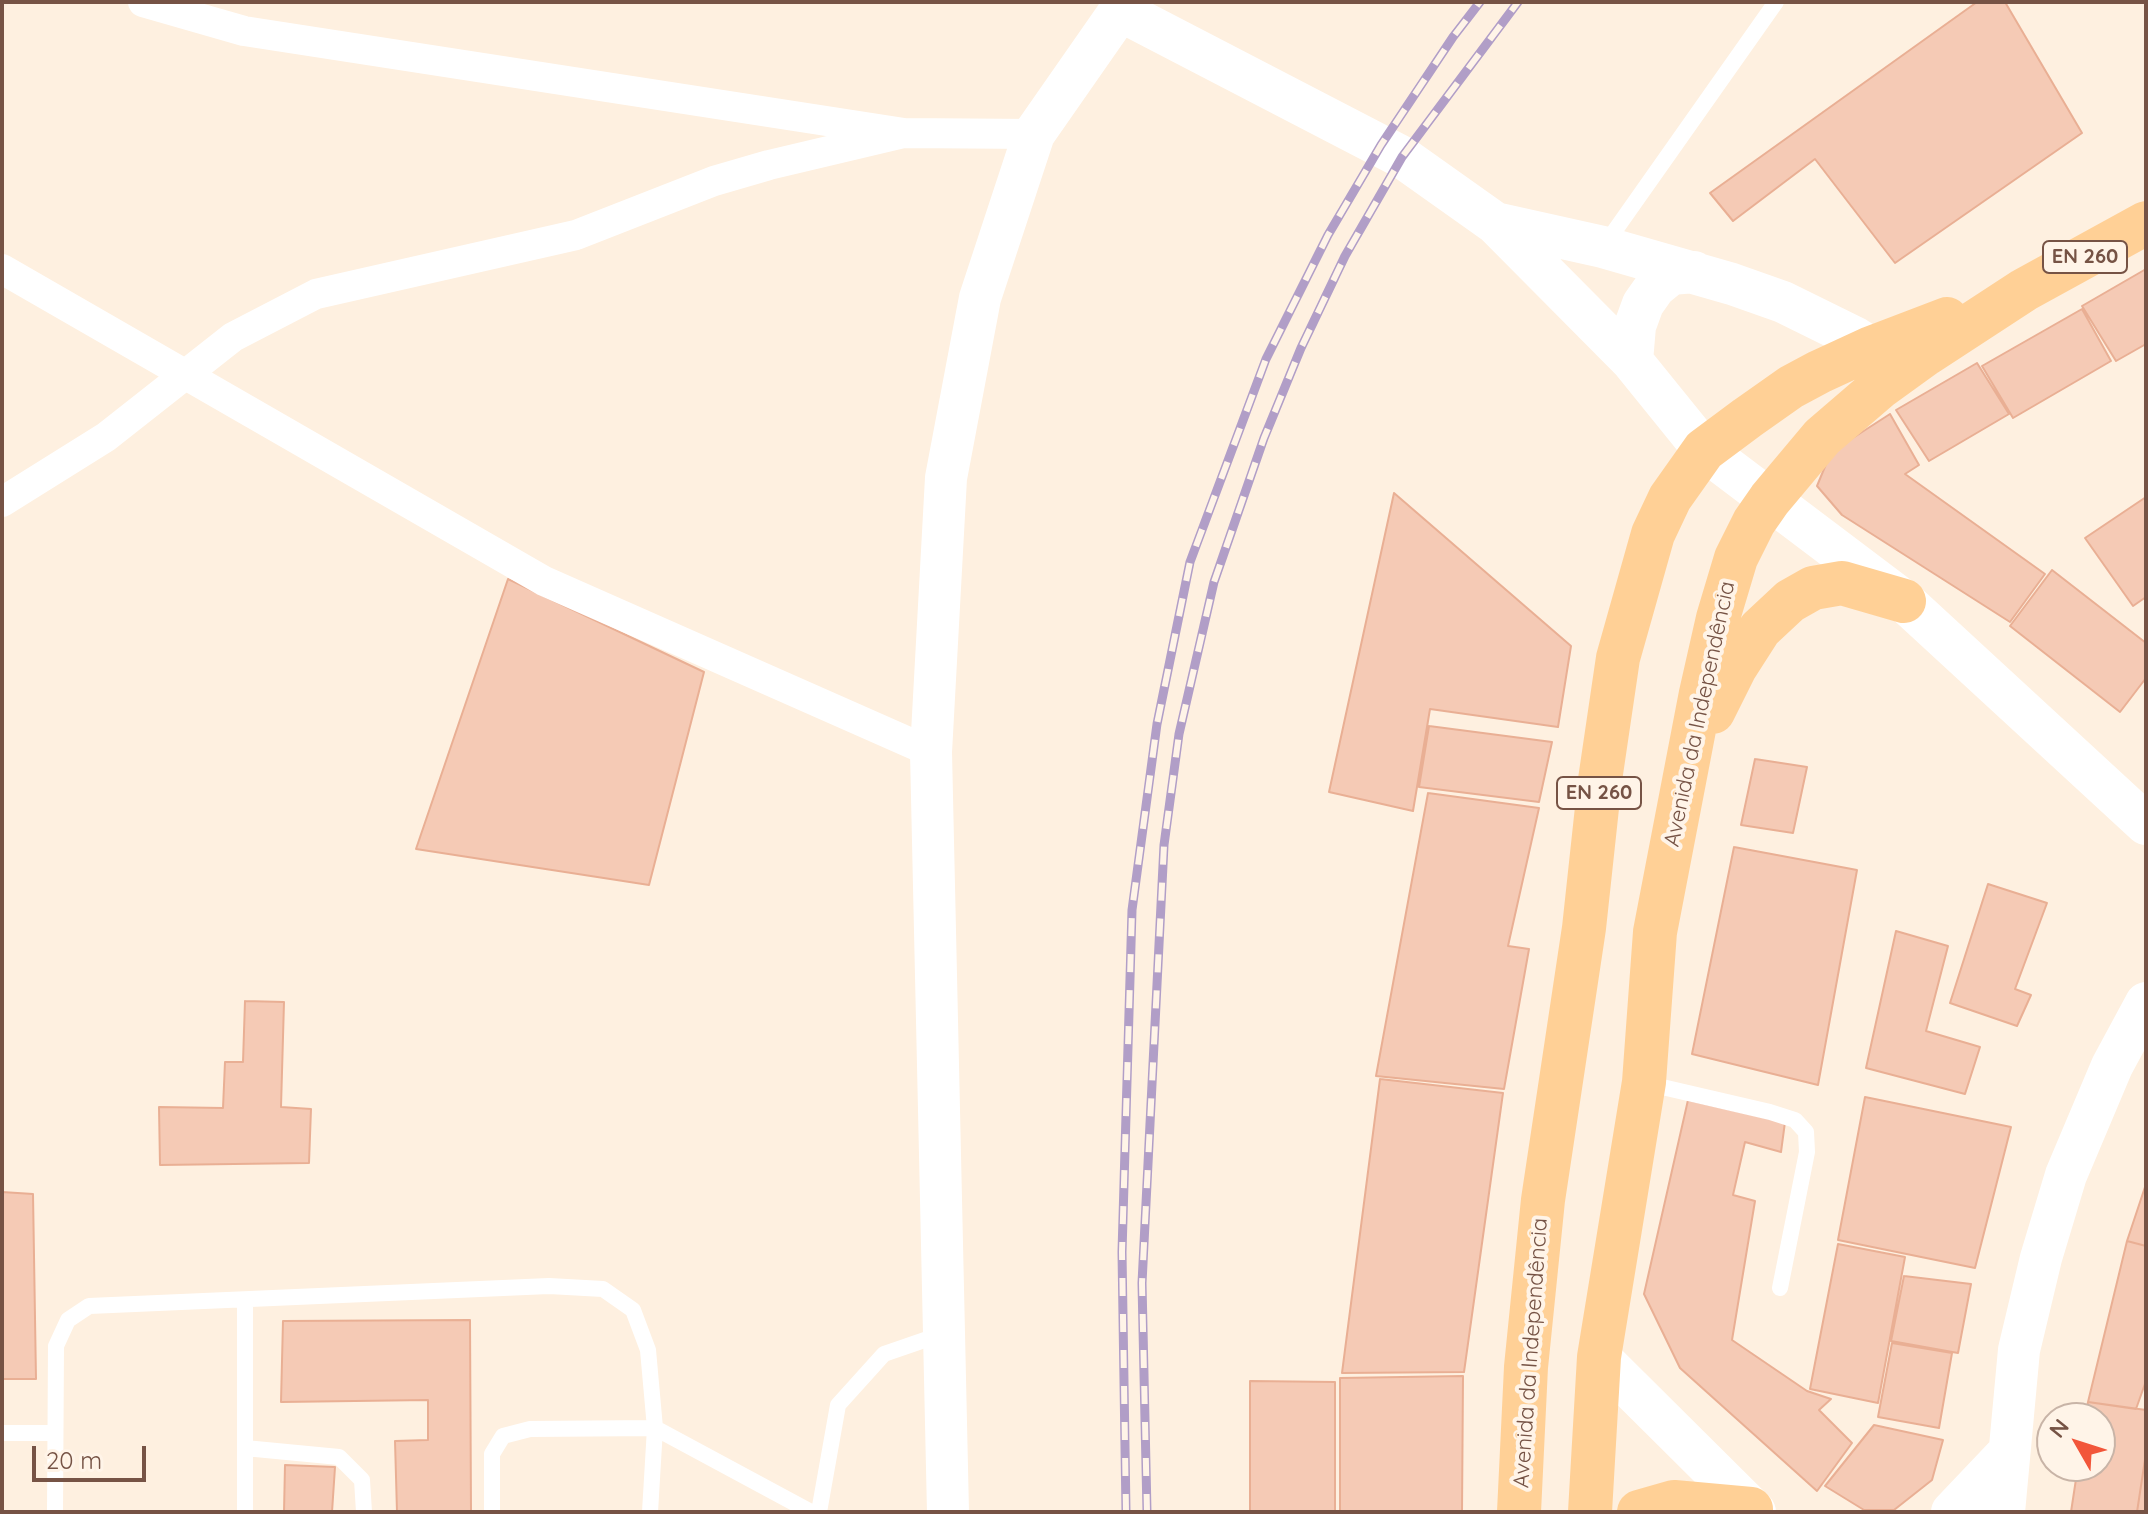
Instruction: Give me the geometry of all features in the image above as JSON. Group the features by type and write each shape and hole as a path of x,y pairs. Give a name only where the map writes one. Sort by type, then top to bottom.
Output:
{"main road":[{"name":"EN 260","path":"2024,290 2146,223"},
{"name":"Avenida da Independência","path":"1519,1512 1526,1367 1543,1200 1584,928 1600,780 1618,658 1653,534 1670,498 1704,450 1791,387 1871,348 2024,290"},
{"name":"Avenida da Independência","path":"1590,1512 1599,1357 1644,1082 1655,932 1676,815 1690,761 1718,618 1736,558 1770,499 1822,437 1879,388 2024,290"},
{"path":"1690,761 1735,668 1760,629 1790,601 1813,588 1842,583 1904,601"},
{"path":"1584,928 1655,932"},
{"path":"1639,1512 1674,1502 1753,1510"}],"street":[{"path":"143,2 244,31 904,133 1034,134"},
{"path":"948,1512 931,752 946,478 980,298 1034,134 1122,6 1402,157 1495,223 1632,361 1704,450 1904,601 2146,824"},
{"path":"2,502 106,437 233,337 316,294 576,235 714,181 904,133"},
{"path":"1495,223 1603,247 1694,272 1783,302 1871,348"},
{"path":"2,269 544,581 931,752"},
{"path":"1632,361 1635,326 1643,304 1655,287 1671,274 1694,272"},
{"path":"2004,1512 2019,1350 2041,1258 2066,1175 2112,1066 2146,1003"},
{"path":"1599,1357 1753,1510"},
{"path":"1952,1512 2009,1452"}],"lane":[{"path":"1603,247 1776,2"},
{"path":"1644,1082 1770,1112 1795,1120 1806,1132 1807,1152 1780,1288"},
{"path":"55,1512 56,1346 68,1320 89,1306 549,1286 603,1289 633,1310 648,1350 655,1428 650,1512"},
{"path":"245,1300 245,1512"},
{"path":"819,1512 838,1405 884,1354 944,1333"},
{"path":"492,1512 492,1454 503,1436 530,1429 655,1428 811,1512"},
{"path":"2,1433 54,1433"},
{"path":"245,1448 339,1457 362,1480 364,1512"}],"building":[{"path":"1977,2 2005,2 2082,133 1895,263 1815,159 1733,221 1710,193"},
{"path":"2146,269 2146,344 2116,361 2082,306"},
{"path":"2082,309 2111,361 2013,418 1982,366"},
{"path":"1977,363 2009,414 1929,461 1896,410"},
{"path":"1890,414 1919,465 1905,474 2045,574 2010,622 1842,515 1817,486 1831,452"},
{"path":"1394,493 1571,646 1558,727 1430,709 1413,811 1329,792"},
{"path":"2146,497 2146,597 2133,606 2085,538"},
{"path":"2052,570 2146,643 2146,678 2120,712 2010,626"},
{"path":"508,579 704,672 649,885 416,849"},
{"path":"1429,726 1552,742 1539,802 1419,787"},
{"path":"1755,759 1807,767 1793,833 1741,825"},
{"path":"1428,793 1539,808 1508,946 1529,949 1504,1089 1376,1076"},
{"path":"1734,847 1857,870 1818,1085 1692,1054"},
{"path":"1988,884 2047,903 2015,989 2031,995 2017,1026 1950,1003"},
{"path":"1896,931 1948,946 1926,1031 1980,1047 1965,1094 1866,1068"},
{"path":"245,1001 284,1002 281,1107 311,1109 309,1163 160,1165 159,1107 223,1108 225,1062 243,1062"},
{"path":"1380,1079 1503,1093 1464,1372 1342,1373"},
{"path":"1865,1097 2011,1127 1975,1268 1838,1240"},
{"path":"1688,1100 1785,1122 1781,1152 1745,1142 1733,1195 1755,1201 1732,1340 1807,1391 1831,1399 1819,1410 1852,1443 1817,1491 1680,1368 1644,1294"},
{"path":"2146,1184 2146,1246 2127,1241"},
{"path":"2,1192 33,1194 36,1379 2,1379"},
{"path":"2127,1241 2146,1246 2146,1381 2136,1409 2116,1406 2116,1402 2088,1402"},
{"path":"1838,1244 1905,1257 1878,1403 1810,1389"},
{"path":"1904,1276 1971,1284 1958,1353 1891,1341"},
{"path":"470,1320 471,1512 397,1512 395,1441 428,1440 428,1400 281,1402 283,1321"},
{"path":"1892,1343 1952,1353 1939,1428 1878,1417"},
{"path":"1463,1376 1462,1512 1340,1512 1340,1378"},
{"path":"1250,1381 1335,1382 1335,1512 1250,1512"},
{"path":"2116,1406 2146,1410 2146,1453 2137,1512 2071,1512 2076,1482 2116,1482"},
{"path":"1874,1425 1943,1440 1932,1480 1894,1510 1864,1510 1825,1486"},
{"path":"2146,1453 2146,1512 2137,1512"},
{"path":"285,1465 335,1467 332,1512 284,1512"}],"railway":[{"path":"1126,1512 1122,1252 1132,910 1157,724 1190,562 1266,359 1328,235 1381,145 1480,2"},
{"path":"1147,1512 1142,1283 1164,845 1179,734 1214,582 1264,438 1301,348 1345,256 1402,157 1518,2"}]}
